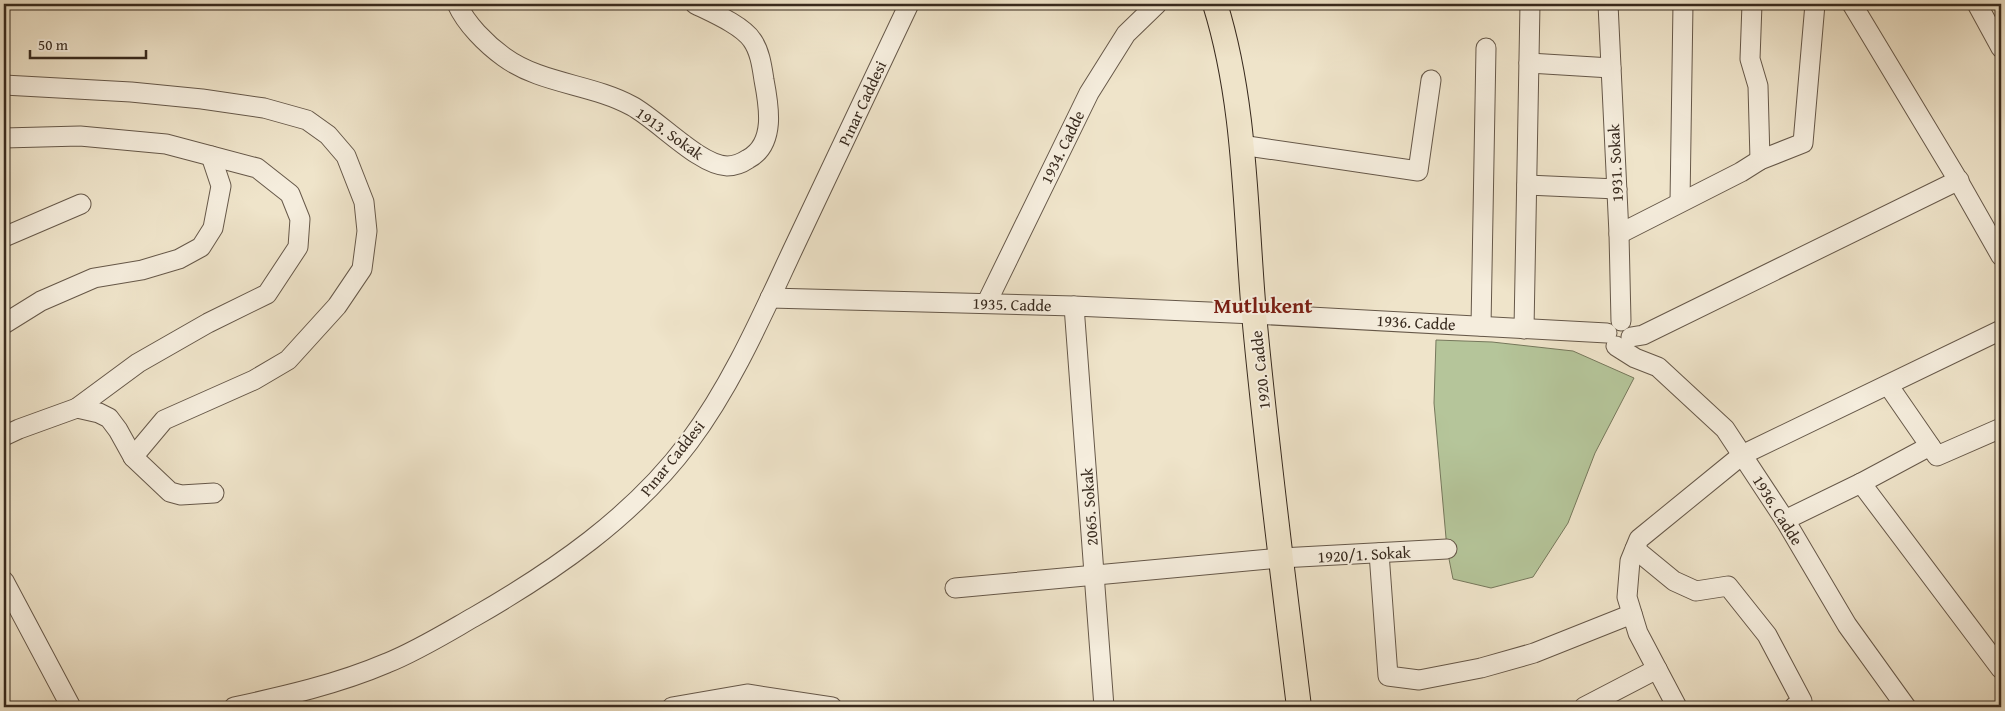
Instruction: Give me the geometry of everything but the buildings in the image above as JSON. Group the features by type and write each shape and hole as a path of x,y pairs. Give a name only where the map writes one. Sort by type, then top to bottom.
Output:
{"main road":[{"name":"1920. Cadde","path":"1215,4 1230,60 1241,145 1254,314 1298,707"}],"street":[{"name":"1913. Sokak","path":"457,4 461,13 477,33 505,58 526,69 588,88 632,106 711,162 727,166 740,164 755,155 765,140 769,122 768,104 760,60 752,39 729,22 695,4"},
{"name":"Pınar Caddesi","path":"234,707 342,680 389,663 481,613 575,553 639,499 687,444 709,414 725,385 770,298 909,4"},
{"name":"1934. Cadde","path":"987,302 1089,93 1126,34 1156,4"},
{"path":"1524,328 1530,4"},
{"name":"1931. Sokak","path":"1608,4 1619,234 1619,334"},
{"path":"1680,202 1683,4"},
{"path":"1752,4 1750,59 1758,86 1760,160"},
{"path":"1619,234 1741,172 1760,160 1803,144 1815,4"},
{"path":"1852,4 1959,180 2001,256"},
{"path":"1977,4 2001,48"},
{"path":"1481,326 1486,48"},
{"path":"1529,63 1611,68"},
{"path":"1241,145 1418,171 1430,80"},
{"path":"4,85 202,98 264,108 307,120 328,135 346,156 364,202 367,231 362,269 337,306 288,360 254,380 164,420 133,457"},
{"path":"4,138 80,136 166,144 257,168 290,194 300,219 298,247 267,294 208,323 138,363 77,408 18,429 4,436"},
{"path":"4,324 41,301 94,278 142,270 179,259 202,247 213,228 221,186 211,156"},
{"path":"1619,334 1643,335 1959,180"},
{"path":"1527,185 1617,189"},
{"path":"4,238 81,204"},
{"name":"1935. Cadde","path":"770,298 987,302 1254,314"},
{"name":"2065. Sokak","path":"1074,306 1104,707"},
{"name":"1936. Cadde","path":"1254,314 1619,334 1635,358 1658,367 1725,429 1785,520 1847,625 1906,707"},
{"path":"1677,707 1638,634 1628,597 1630,561 1639,539 1742,455 2001,330"},
{"path":"1888,385 1937,456 2001,428"},
{"path":"77,408 99,413 109,418 122,436 133,457 170,492 181,495 214,493"},
{"path":"1785,520 1930,446"},
{"path":"1860,483 2001,669"},
{"name":"1920/1. Sokak","path":"955,588 1281,558 1447,549"},
{"path":"1635,549 1674,581 1696,591 1728,586 1767,635 1802,701 1794,707"},
{"path":"1379,553 1388,676 1419,680 1481,668 1534,653 1632,614"},
{"path":"4,581 71,707"},
{"path":"1584,707 1657,669"},
{"path":"672,707 747,694 832,707"}],"green space":[{"path":"1436,340 1492,342 1573,351 1634,378 1595,453 1568,523 1533,577 1491,588 1453,579 1447,549 1434,403"}],"district":[{"name":"Mutlukent","path":"1263,305"}]}
